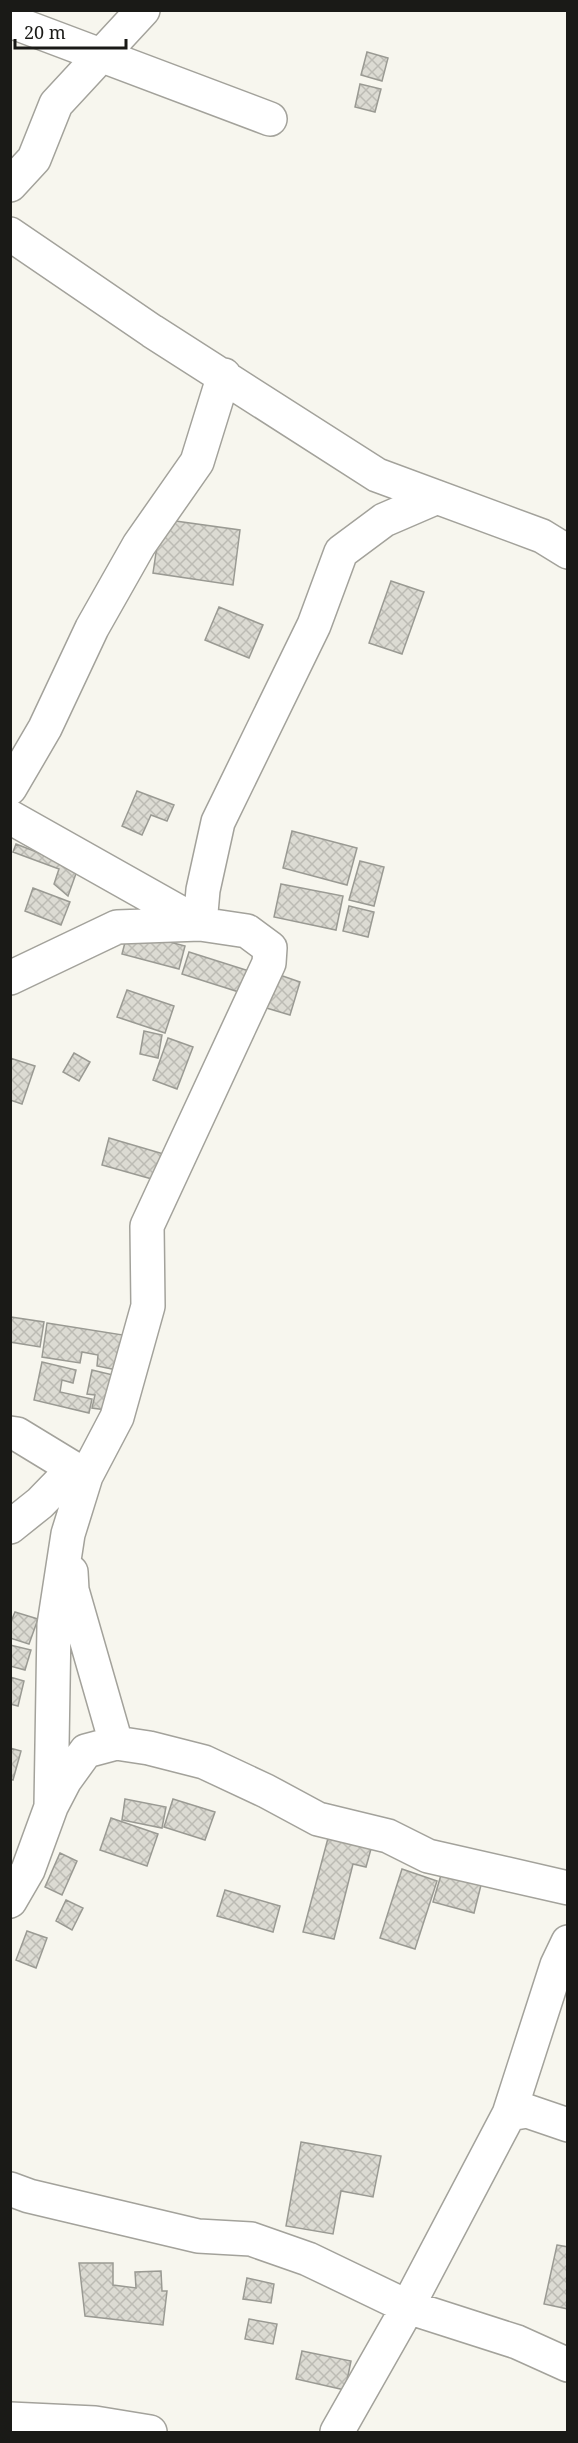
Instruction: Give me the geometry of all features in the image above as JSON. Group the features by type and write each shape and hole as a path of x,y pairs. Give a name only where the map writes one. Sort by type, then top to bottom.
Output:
{"street":[{"path":"10,185 34,159 56,104 143,10"},
{"path":"10,21 270,119"},
{"path":"10,234 152,331 377,475 542,536 567,552"},
{"path":"10,788 45,728 92,628 133,556 197,462 224,375"},
{"path":"200,924 203,891 218,822 314,625 341,552 384,520 435,498"},
{"path":"10,817 200,924"},
{"path":"10,978 117,927 200,924 247,931 270,948 269,963 147,1226 148,1306 117,1417 80,1472 10,1527"},
{"path":"10,1433 17,1434 80,1472"},
{"path":"51,1806 54,1625 80,1472"},
{"path":"68,1534 72,1590 116,1743"},
{"path":"10,1901 28,1870 51,1806 65,1780 86,1750 116,1743 149,1748 204,1762 266,1791 318,1820 388,1836 428,1856 567,1888"},
{"path":"337,2433 408,2307 509,2114 564,1956"},
{"path":"509,2114 527,2111 567,2126"},
{"path":"10,2189 29,2196 198,2236 251,2239 309,2259 408,2307 517,2342 567,2365"},
{"path":"10,2419 95,2423 150,2433"}],"building":[{"path":"367,52 388,58 382,81 361,75"},
{"path":"360,84 381,89 375,112 355,107"},
{"path":"161,519 240,530 233,585 153,573"},
{"path":"391,581 424,592 402,654 369,643"},
{"path":"219,607 263,625 249,658 205,640"},
{"path":"137,791 174,805 167,821 151,815 142,835 122,826"},
{"path":"292,831 357,848 347,885 283,868"},
{"path":"16,844 78,868 68,896 54,884 59,869 13,852"},
{"path":"360,861 384,867 374,906 349,900"},
{"path":"281,884 343,896 336,930 274,917"},
{"path":"33,888 70,902 61,925 25,911"},
{"path":"349,906 374,912 368,937 343,931"},
{"path":"128,931 185,946 179,969 122,954"},
{"path":"189,952 249,971 242,993 182,974"},
{"path":"274,973 300,982 290,1015 263,1007"},
{"path":"127,990 174,1006 165,1033 117,1017"},
{"path":"144,1031 162,1035 158,1058 140,1054"},
{"path":"168,1038 193,1047 177,1089 153,1080"},
{"path":"74,1053 90,1062 79,1081 63,1072"},
{"path":"10,1058 35,1066 22,1104 10,1100"},
{"path":"109,1138 167,1155 159,1181 102,1165"},
{"path":"11,1317 44,1322 40,1347 10,1342"},
{"path":"47,1323 123,1335 117,1370 97,1366 98,1355 82,1352 80,1363 42,1357"},
{"path":"42,1362 76,1370 73,1383 62,1380 60,1392 92,1399 89,1413 34,1400"},
{"path":"92,1370 113,1375 106,1410 92,1408 95,1395 87,1394"},
{"path":"15,1612 38,1619 29,1644 10,1638 10,1624"},
{"path":"10,1645 31,1650 25,1670 10,1666"},
{"path":"10,1677 24,1681 18,1706 10,1704"},
{"path":"10,1748 21,1751 13,1780 10,1779"},
{"path":"125,1799 166,1807 162,1828 122,1820"},
{"path":"173,1799 215,1812 205,1840 164,1827"},
{"path":"111,1818 158,1834 147,1866 100,1850"},
{"path":"331,1827 374,1838 366,1867 353,1864 334,1939 303,1932"},
{"path":"60,1853 77,1861 62,1895 45,1887"},
{"path":"402,1869 437,1881 415,1949 380,1938"},
{"path":"441,1875 481,1885 474,1913 433,1902"},
{"path":"225,1890 280,1906 273,1932 217,1916"},
{"path":"66,1900 83,1908 72,1930 56,1921"},
{"path":"27,1931 47,1938 36,1968 16,1960"},
{"path":"301,2142 381,2156 373,2197 341,2191 333,2234 286,2226"},
{"path":"557,2245 568,2247 568,2309 544,2304"},
{"path":"79,2263 113,2263 113,2285 136,2288 135,2272 161,2271 162,2291 167,2291 163,2325 85,2316"},
{"path":"247,2278 274,2284 271,2303 243,2299"},
{"path":"249,2319 277,2324 273,2344 245,2339"},
{"path":"302,2351 351,2361 345,2390 296,2379"}]}
